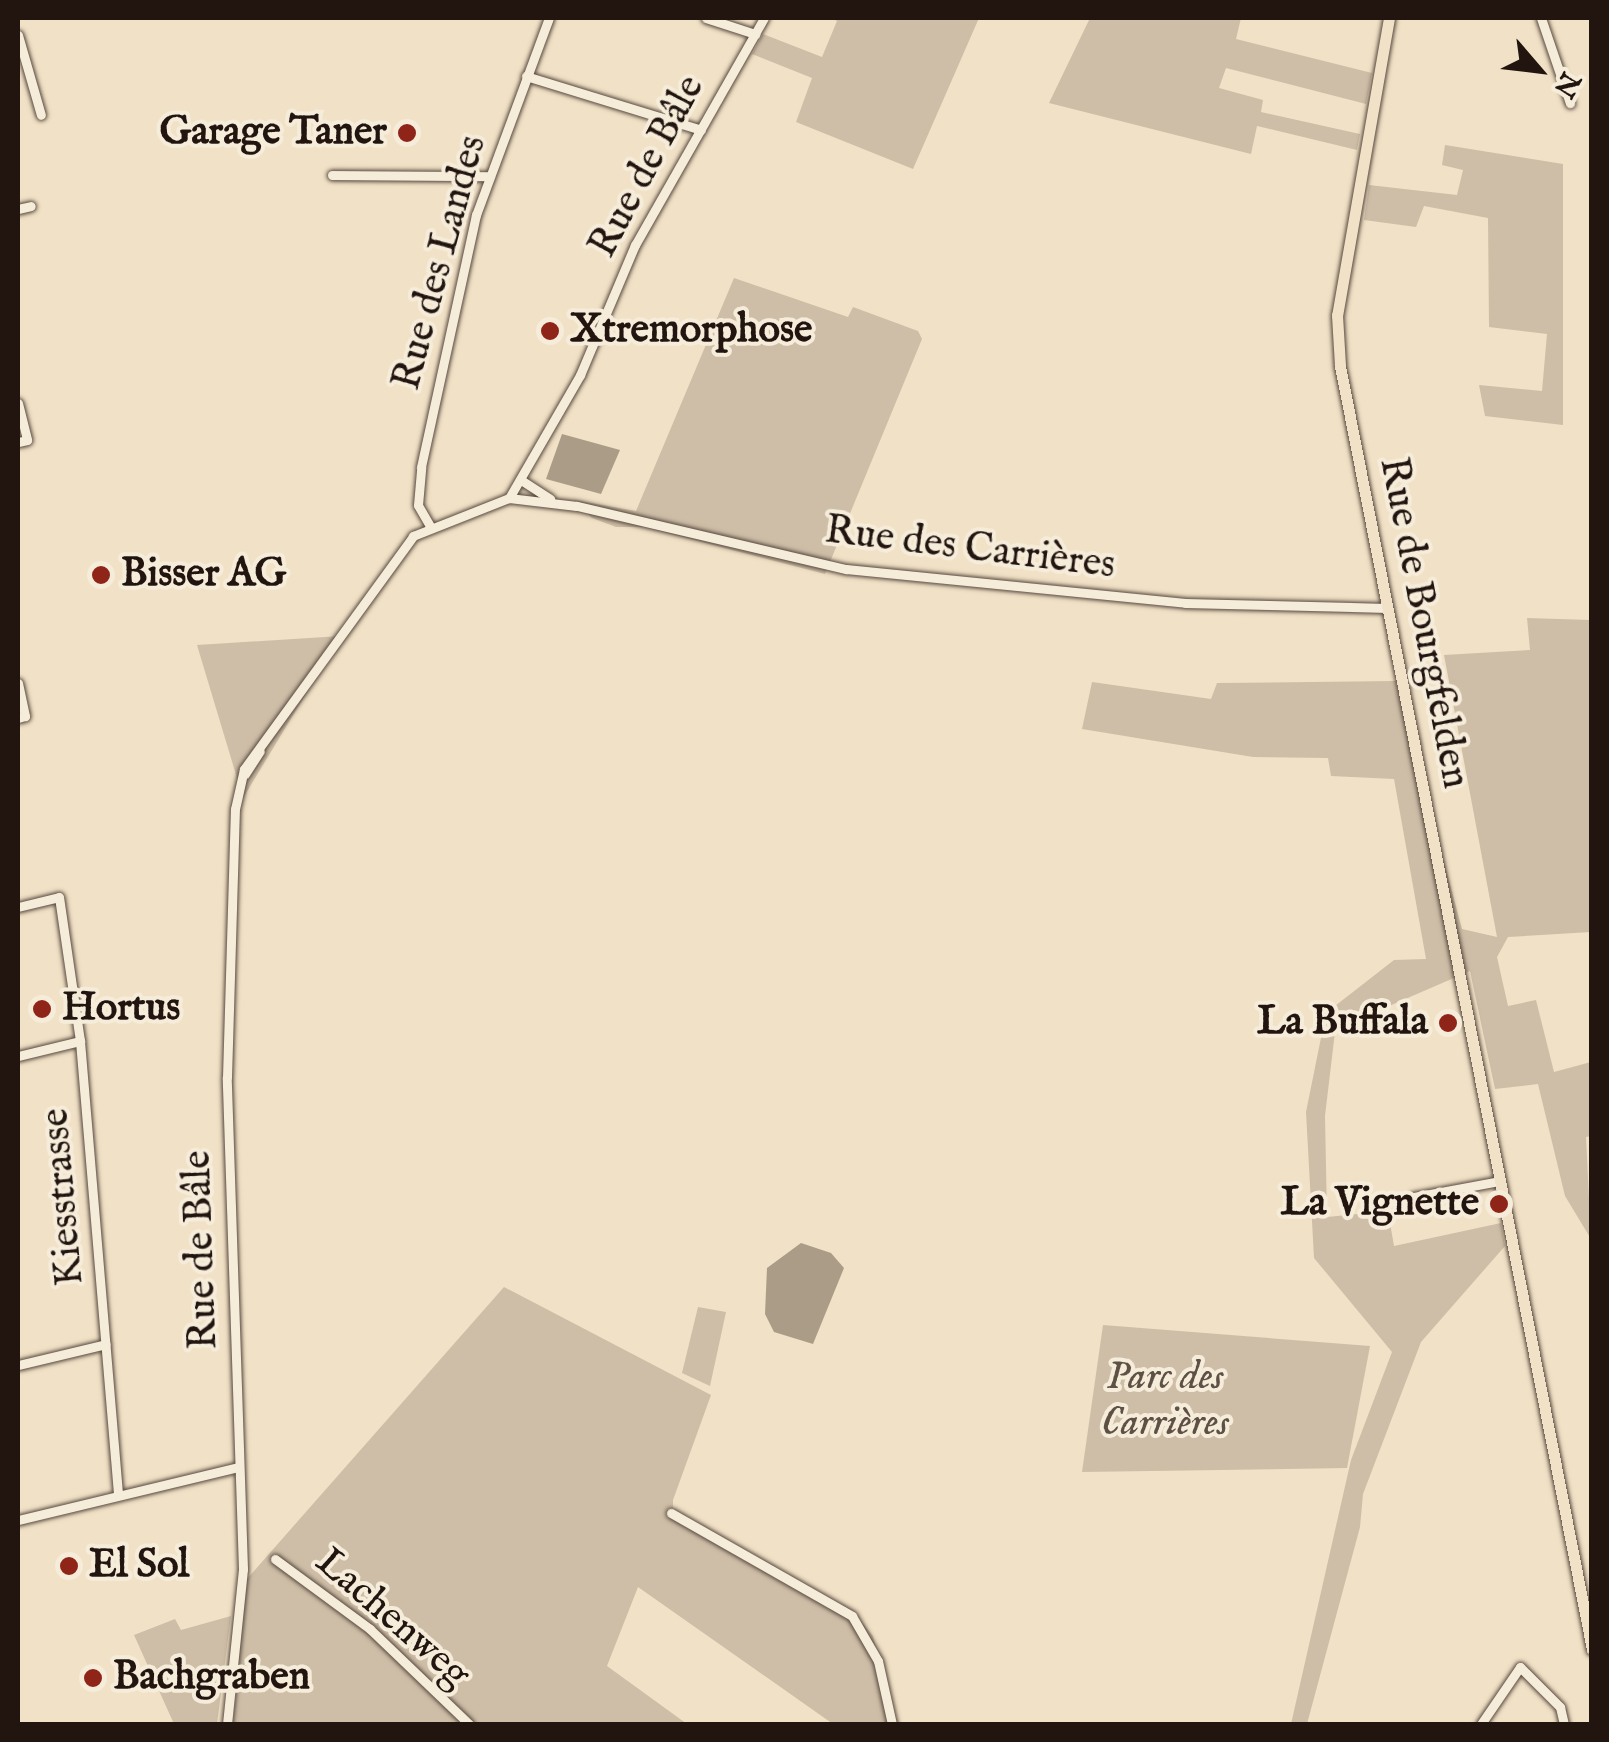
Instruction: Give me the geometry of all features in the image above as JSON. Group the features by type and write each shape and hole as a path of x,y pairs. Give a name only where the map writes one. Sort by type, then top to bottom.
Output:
{"main road":[{"name":"Rue de Bourgfelden","path":"1390,18 1338,315 1340,366 1592,1649"}],"street":[{"name":"Rue des Landes","path":"430,526 418,505 421,467 490,176 549,18"},
{"path":"706,18 755,34"},
{"name":"Rue de Bâle","path":"227,1724 242,1602 227,1077 235,809 245,774 402,548 430,526 509,498 580,374 635,245 764,18"},
{"path":"1541,18 1570,103"},
{"path":"18,36 40,115"},
{"path":"526,76 701,130"},
{"path":"332,175 490,176"},
{"path":"18,209 31,206"},
{"path":"18,403 27,440 18,442"},
{"name":"Rue des Carrières","path":"521,480 552,501"},
{"name":"Rue des Carrières","path":"509,498 552,501 846,569 1184,603 1387,608"},
{"path":"18,683 25,716 18,718"},
{"name":"Kiesstrasse","path":"18,907 59,897 80,1041 118,1493"},
{"path":"18,1056 80,1041"},
{"path":"1414,1197 1499,1181"},
{"path":"18,1364 106,1344"},
{"path":"18,1520 239,1467"},
{"path":"670,1513 858,1621 878,1661 892,1724"},
{"name":"Lachenweg","path":"275,1558 370,1629 469,1724"},
{"path":"1480,1724 1520,1667 1560,1707 1564,1724"}],"green space":[{"path":"831,18 979,18 913,169 796,122 812,78 752,54 763,34 822,57 837,21"},
{"path":"1090,18 1241,18 1236,39 1372,73 1366,104 1226,68 1219,88 1263,100 1261,112 1360,134 1357,150 1257,126 1251,154 1049,103"},
{"path":"1445,145 1563,164 1563,425 1485,416 1479,385 1542,391 1547,334 1489,327 1488,218 1424,206 1416,227 1364,220 1369,185 1457,195 1463,170 1442,165"},
{"path":"734,278 848,317 853,307 918,331 922,339 825,574 644,527 616,527 592,518 574,500 636,511"},
{"path":"1527,618 1591,620 1591,932 1508,937 1497,957 1508,1006 1536,1000 1554,1072 1591,1062 1591,1136 1586,1137 1591,1239 1565,1196 1538,1084 1495,1089 1470,971 1373,1013 1337,1015 1325,1116 1327,1217 1388,1211 1394,1246 1501,1223 1505,1246 1421,1342 1363,1494 1360,1527 1307,1724 1291,1724 1351,1460 1392,1352 1314,1258 1306,1112 1326,1013 1394,960 1426,959 1394,779 1331,776 1328,758 1253,757 1082,729 1092,682 1211,699 1217,683 1396,681 1462,929 1497,937 1444,655 1530,650"},
{"path":"341,636 243,798 197,645"},
{"path":"504,1287 711,1395 673,1500 673,1517 852,1610 873,1636 895,1724 833,1724 638,1587 607,1666 687,1724 233,1724 246,1580"},
{"path":"698,1307 726,1312 710,1386 682,1373"},
{"name":"Parc des Carrières","path":"1103,1325 1370,1346 1347,1468 1082,1472"},
{"path":"231,1616 217,1724 174,1724 134,1635 175,1619 181,1630"}],"shaded area":[{"path":"562,434 620,450 601,494 546,479"},
{"path":"801,1243 831,1253 844,1268 813,1344 774,1332 765,1314 767,1268"}],"place":[{"name":"Garage Taner","path":"407,133"},
{"name":"Xtremorphose","path":"550,331"},
{"name":"Bisser AG","path":"101,575"},
{"name":"Hortus","path":"42,1009"},
{"name":"La Buffala","path":"1448,1023"},
{"name":"La Vignette","path":"1499,1204"},
{"name":"El Sol","path":"69,1566"},
{"name":"Bachgraben","path":"93,1678"}]}
